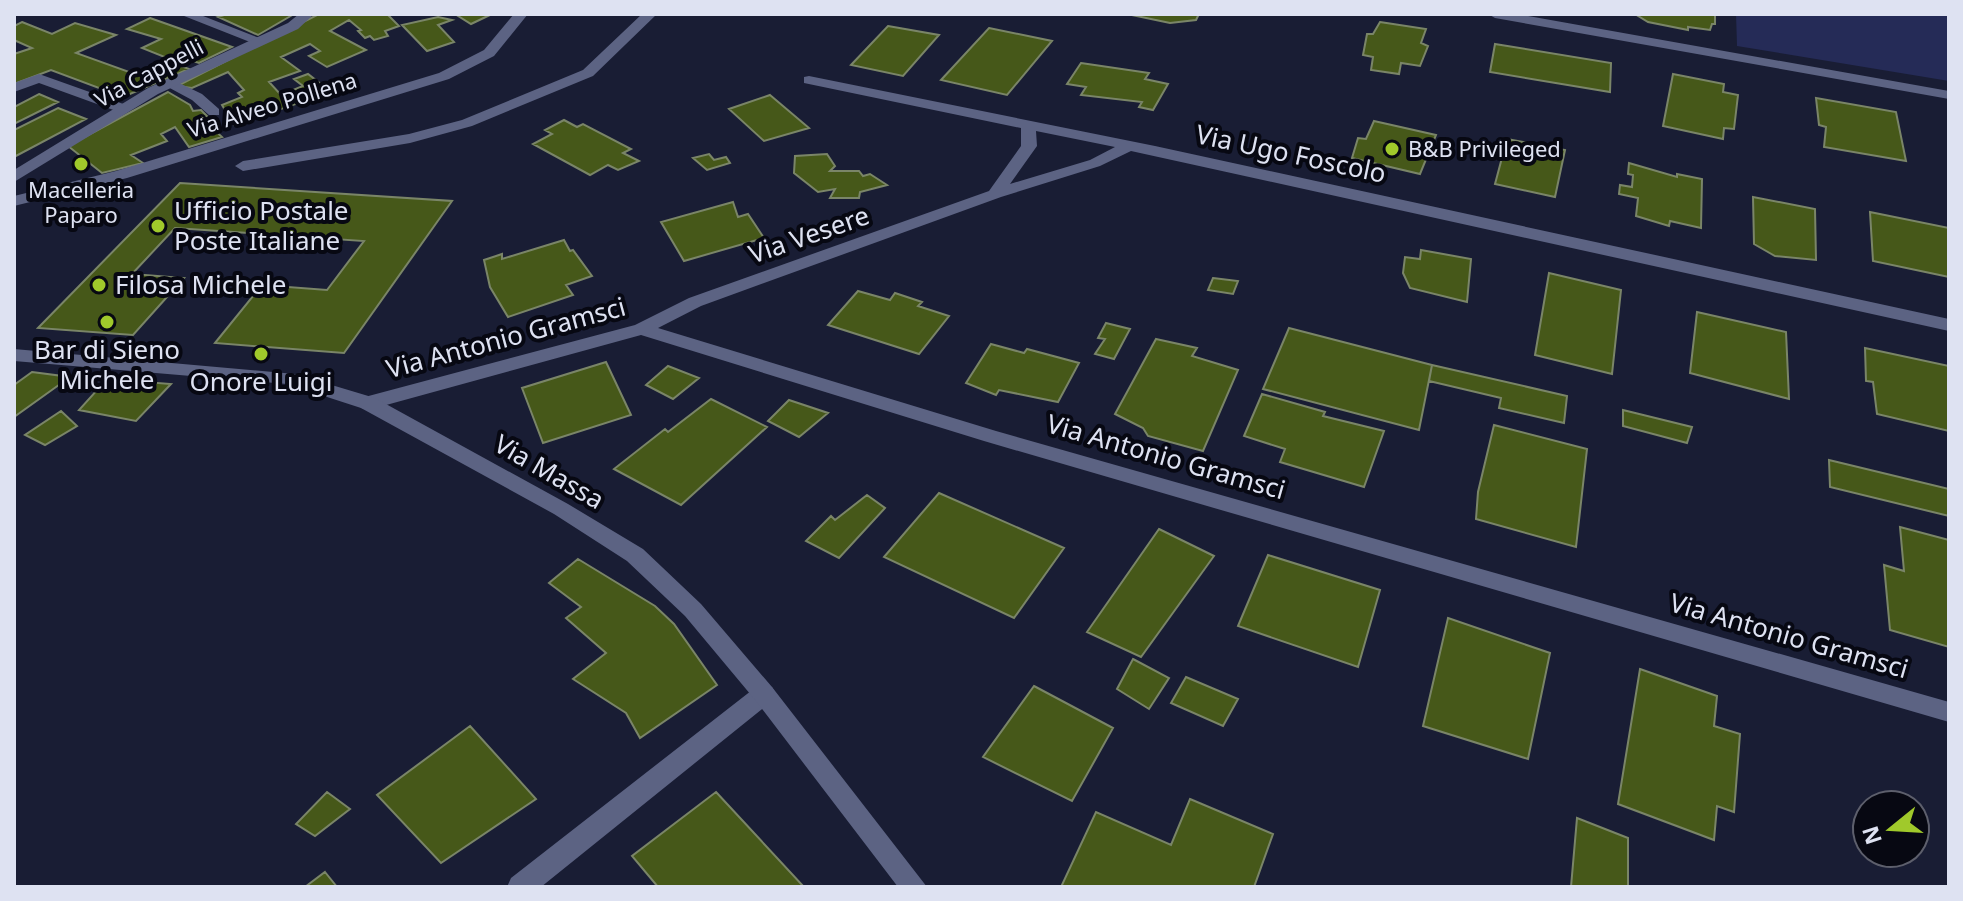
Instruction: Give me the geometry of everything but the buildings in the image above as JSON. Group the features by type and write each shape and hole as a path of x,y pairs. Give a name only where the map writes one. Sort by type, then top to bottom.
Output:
{"street":[{"path":"186,14 260,41"},
{"name":"Via Cappelli","path":"14,177 124,109 171,83 293,26 307,14"},
{"name":"Via Alveo Pollena","path":"14,201 121,175 444,76 489,53 521,14"},
{"path":"243,166 410,138 467,123 588,73 650,14"},
{"path":"1495,14 1540,18 1949,95"},
{"path":"14,88 39,78 124,109"},
{"name":"Via Ugo Foscolo","path":"809,80 1129,146 1949,325"},
{"path":"171,83 197,97 214,112"},
{"path":"995,194 1029,146 1028,125"},
{"name":"Via Vesere","path":"641,329 695,302 995,194 1095,163 1129,146"},
{"name":"Via Antonio Gramsci","path":"368,403 641,329 991,436 1949,712"},
{"name":"Via Massa","path":"14,355 288,378 368,403 561,509 635,555 693,610 764,694 914,887"},
{"path":"520,887 764,694"}],"shaded area":[{"path":"1736,14 1949,14 1949,81 1737,46"}],"place":[{"name":"B&B Privileged","path":"1392,149"},
{"name":"Macelleria Paparo","path":"81,164"},
{"name":"Ufficio Postale Poste Italiane","path":"158,226"},
{"name":"Filosa Michele","path":"99,285"},
{"name":"Bar di Sieno Michele","path":"107,322"},
{"name":"Onore Luigi","path":"261,354"}]}
